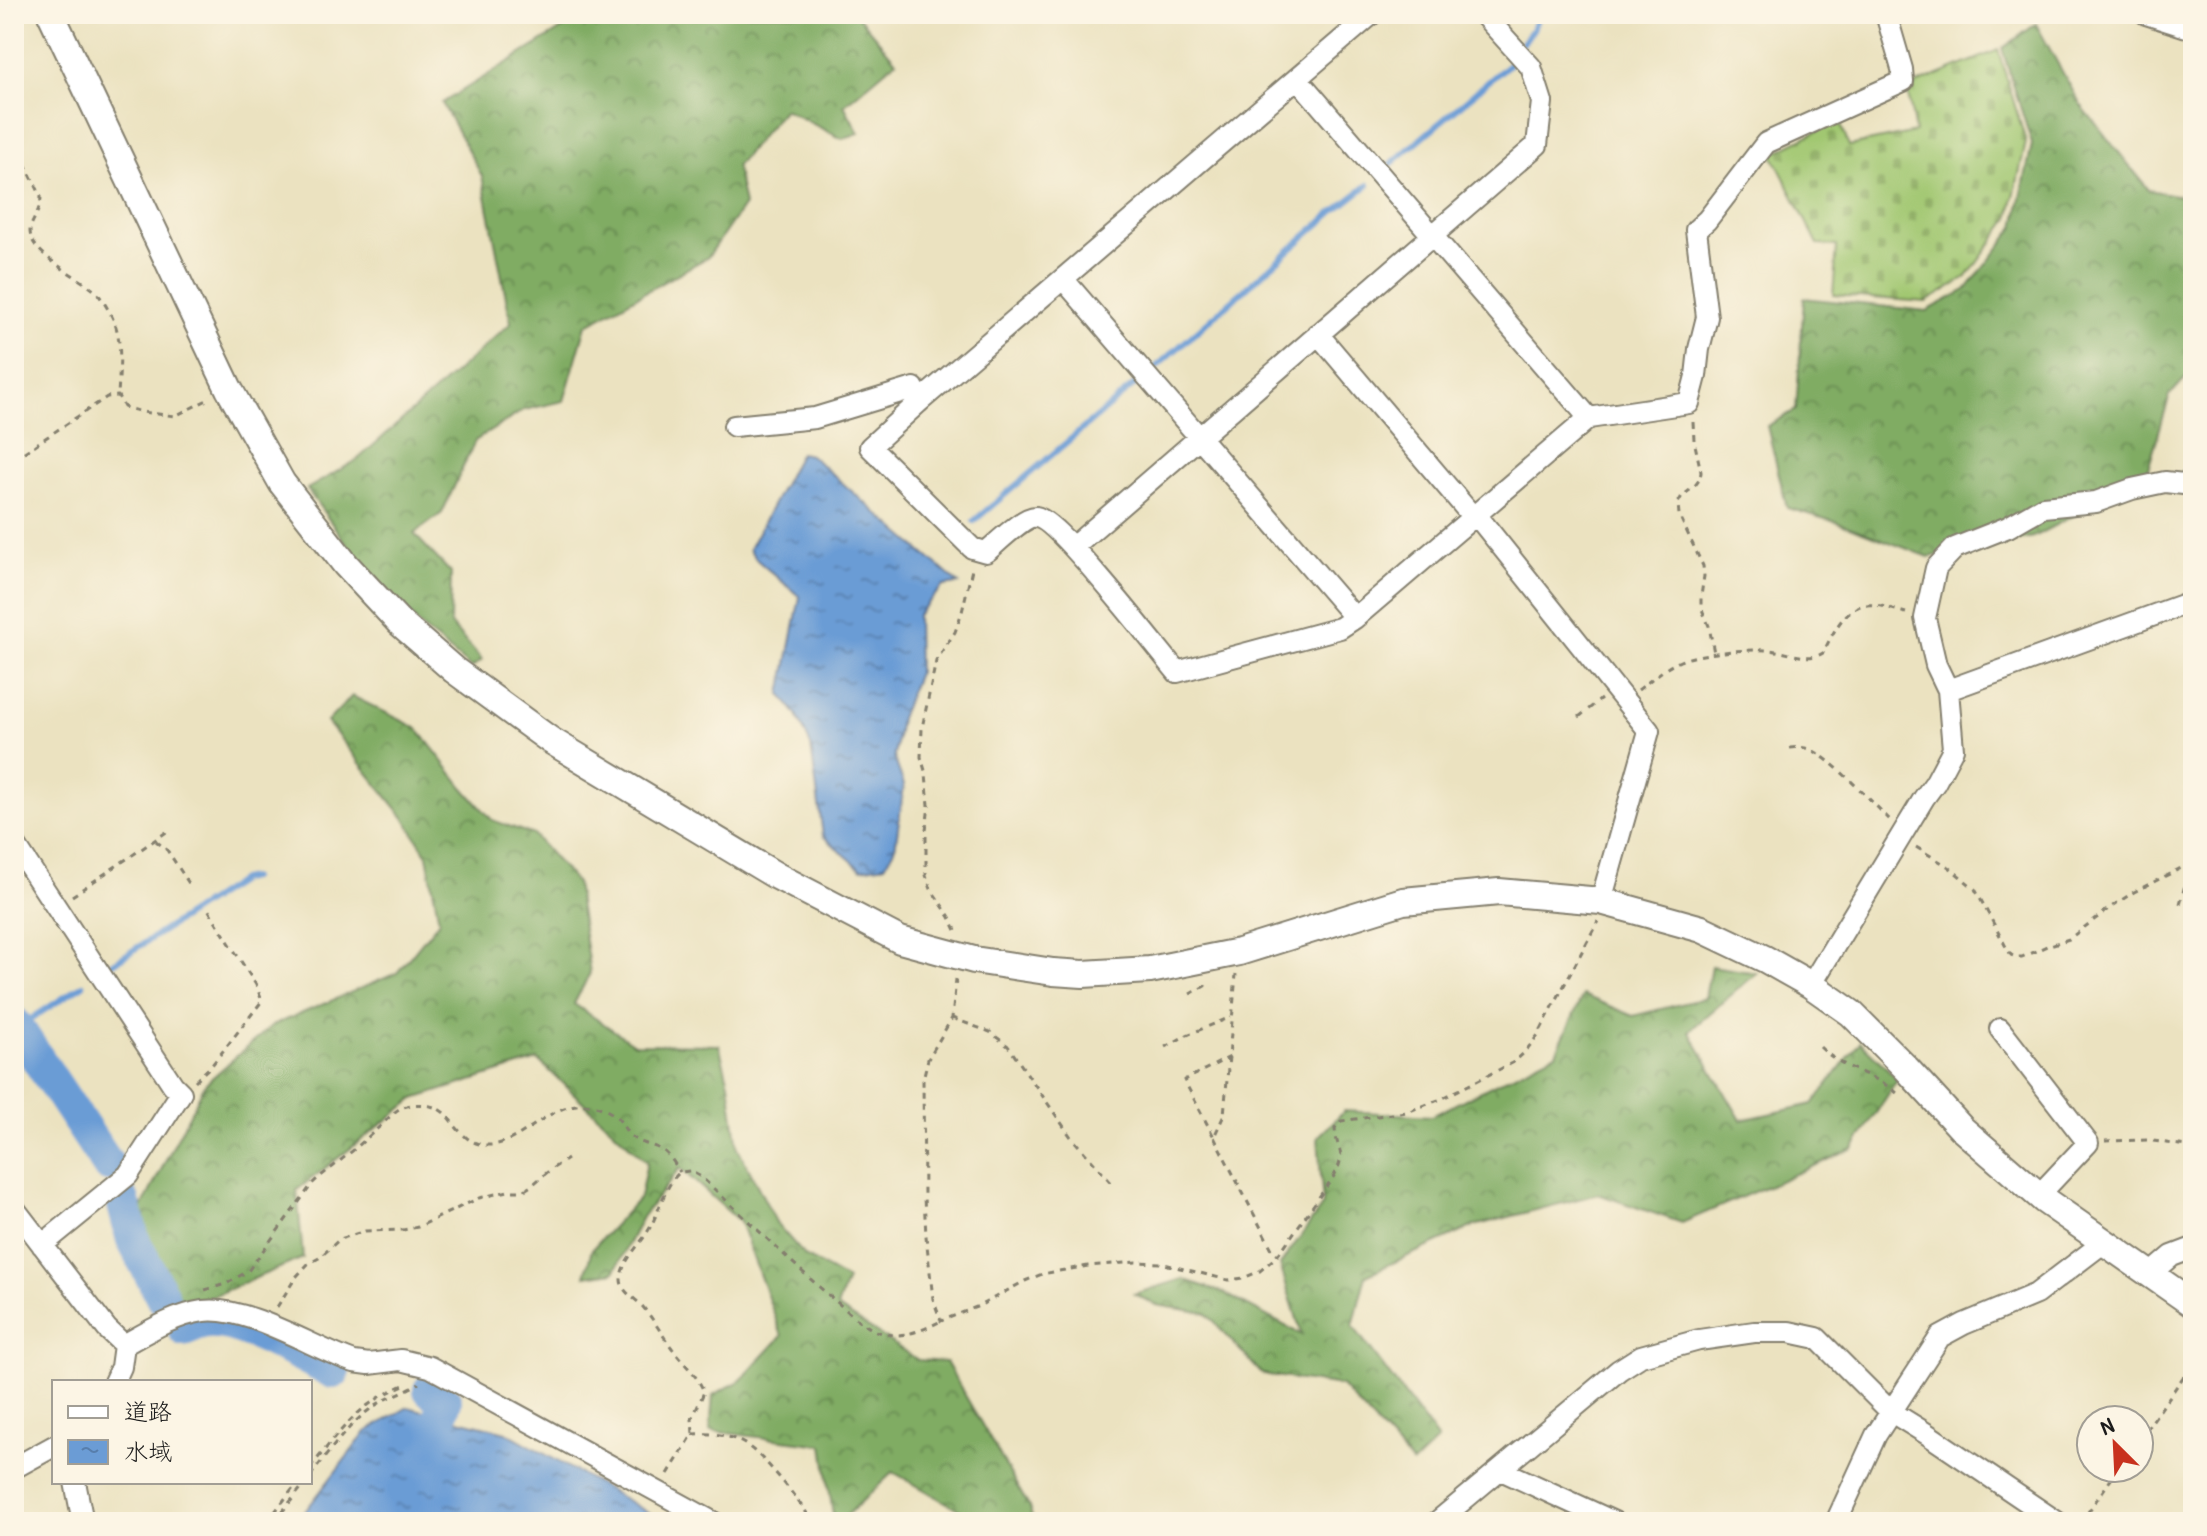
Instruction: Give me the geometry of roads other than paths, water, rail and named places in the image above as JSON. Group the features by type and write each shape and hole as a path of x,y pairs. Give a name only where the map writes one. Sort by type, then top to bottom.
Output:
{"street":[{"path":"51,14 229,389 282,483 346,565 400,623 454,670 550,740 775,875 900,940 958,955 1053,972 1083,974 1150,970 1239,952 1403,901 1499,892 1603,902 1702,929 1765,959 1811,985 1851,1013 1961,1128 2039,1195 2193,1304"},
{"path":"1372,14 870,447 972,548 986,552 1026,519 1035,516 1047,522 1073,547 1177,672 1340,628 1589,418 1689,403 1707,317 1696,230 1766,143 1903,81 1886,14"},
{"path":"1073,547 1537,145 1542,102 1531,67 1483,14"},
{"path":"2146,14 2193,29"},
{"path":"1297,78 1589,418"},
{"path":"1064,280 1355,618"},
{"path":"1318,334 1473,517 1482,522 1649,731 1603,902"},
{"path":"734,426 815,418 914,388 919,402"},
{"path":"1811,985 1953,749 1948,690 1936,665 1925,618 1936,568 1955,548 2008,527 2043,507 2096,502 2132,489 2165,482 2193,485"},
{"path":"1948,690 2193,601"},
{"path":"14,843 181,1093 128,1175 42,1245"},
{"path":"2000,1029 2088,1143 2039,1195"},
{"path":"14,1208 107,1329 124,1345"},
{"path":"1836,1522 1876,1435 1940,1337 2036,1294 2103,1243"},
{"path":"2151,1274 2172,1256 2193,1248"},
{"path":"124,1345 182,1316 205,1311 230,1312 354,1362 369,1364 401,1360 430,1367 713,1522"},
{"path":"1437,1522 1619,1370 1641,1356 1699,1340 1754,1332 1789,1332 1817,1338 1890,1411 2057,1522"},
{"path":"115,1380 121,1367 124,1345"},
{"path":"14,1468 52,1447"},
{"path":"1501,1470 1614,1522"},
{"path":"75,1484 83,1522"}],"water":[{"path":"800,453 810,455 959,584 943,586 917,615 918,673 900,718 894,757 904,785 895,849 885,865 861,869 823,836 811,746 797,715 781,694 800,597 757,560 749,549"},
{"path":"408,1407 506,1432 665,1522 297,1522 366,1432"}],"waterway":[{"path":"1523,43 1539,14"},
{"path":"1392,163 1514,57"},
{"path":"1155,368 1368,185"},
{"path":"974,521 1139,381"},
{"path":"112,964 241,880 251,878"},
{"path":"17,1028 83,985"},
{"path":"14,1023 108,1165"},
{"path":"123,1201 133,1240 163,1298"},
{"path":"184,1329 207,1322 242,1328 333,1372"},
{"path":"428,1457 445,1401 430,1390"}]}
